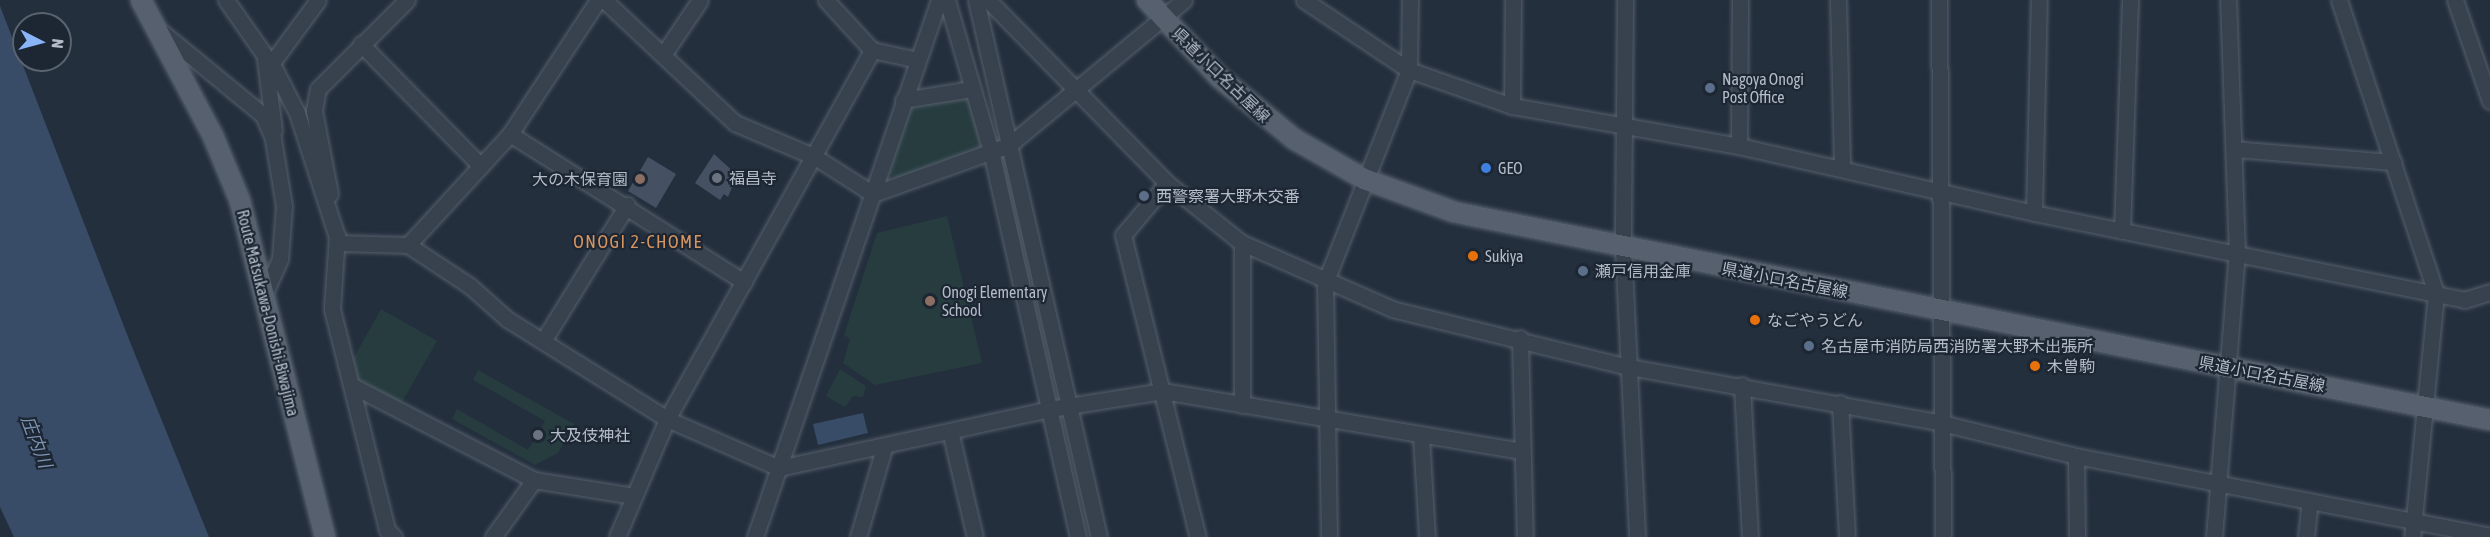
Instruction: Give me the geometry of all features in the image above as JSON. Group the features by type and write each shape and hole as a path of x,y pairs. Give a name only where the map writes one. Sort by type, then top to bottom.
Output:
{"main road":[{"name":"Route Matsukawa-Donishi-Biwajima","path":"141,0 213,136 266,290 325,537"},
{"name":"県道小口名古屋線","path":"1147,0 1162,19 1265,119 1364,179 1454,212 1623,248 2490,420"}],"street":[{"path":"226,0 268,60 297,113 339,243"},
{"path":"266,290 280,259 285,206 273,139 268,60 318,0"},
{"path":"394,537 387,530 332,309 339,243 314,111 318,89 407,0"},
{"path":"408,245 510,134 598,0"},
{"path":"604,0 735,123 815,157 873,194"},
{"path":"663,55 700,0"},
{"path":"826,0 872,50 918,60"},
{"path":"755,537 939,0"},
{"path":"947,0 991,152 1078,537"},
{"path":"976,0 1071,406 1099,537"},
{"path":"988,0 1079,90 1167,183 1242,243 1325,283 1445,324 1520,338 1629,368 1742,385 1942,423 2076,456 2310,501 2413,529 2490,536"},
{"path":"873,194 1009,145 1079,90 1184,0"},
{"path":"1304,0 1409,70 1512,106 1739,146 1940,189 2034,213 2464,300 2490,292"},
{"path":"1329,537 1324,421 1325,283 1364,179 1409,70 1410,0"},
{"path":"1512,106 1513,0"},
{"path":"1624,0 1623,248 1637,537"},
{"path":"1739,146 1740,0"},
{"path":"1838,0 1842,167"},
{"path":"1939,0 1939,311 1943,537"},
{"path":"2034,213 2039,0"},
{"path":"2122,231 2130,0"},
{"path":"2214,537 2237,255 2228,0"},
{"path":"2339,0 2436,294 2422,406 2413,529"},
{"path":"2455,0 2490,101"},
{"path":"154,24 263,115 273,139"},
{"path":"361,44 481,166"},
{"path":"616,537 667,419 815,157 872,50"},
{"path":"903,100 972,89"},
{"path":"510,134 627,205 744,282"},
{"path":"2234,149 2393,162"},
{"path":"1167,183 1123,235 1198,537"},
{"path":"543,341 627,205"},
{"path":"339,243 408,245 543,341 667,419 779,468 951,435 1050,409 1163,391 1324,421 1520,451"},
{"path":"1242,243 1242,405"},
{"path":"1520,338 1520,451 1525,537"},
{"path":"1742,385 1750,537"},
{"path":"353,386 534,480 634,496"},
{"path":"1840,403 1846,537"},
{"path":"951,435 972,533"},
{"path":"1421,436 1427,537"},
{"path":"858,537 884,448"},
{"path":"2076,456 2077,537"},
{"path":"493,537 534,480"},
{"path":"2306,537 2310,501"}],"green space":[{"path":"969,94 985,151 896,180 889,172 911,108"},
{"path":"947,216 982,363 875,385 843,363 850,339 844,335 877,233"},
{"path":"381,309 437,341 401,404 357,379 353,359"},
{"path":"840,369 866,386 863,397 853,396 845,407 826,396"},
{"path":"478,370 574,424 558,453 535,465 452,419 457,409 528,450 545,421 473,380"}],"water":[{"name":"庄内川","path":"0,6 12,37 12,72 26,72 130,342 209,537 14,537 0,507"},
{"path":"863,413 868,433 818,445 813,424"}],"building":[{"name":"福昌寺","path":"714,154 737,175 728,197 724,194 720,200 695,183"},
{"name":"大の木保育園","path":"648,157 676,174 656,208 628,191"}],"place":[{"name":"Nagoya Onogi Post Office","path":"1710,88"},
{"name":"GEO","path":"1486,168"},
{"name":"福昌寺","path":"717,178"},
{"name":"大の木保育園","path":"640,179"},
{"name":"西警察署大野木交番","path":"1144,196"},
{"name":"Sukiya","path":"1473,256"},
{"name":"瀬戸信用金庫","path":"1583,271"},
{"name":"Onogi Elementary School","path":"930,301"},
{"name":"なごやうどん","path":"1755,320"},
{"name":"名古屋市消防局西消防署大野木出張所","path":"1809,346"},
{"name":"木曽駒","path":"2035,366"},
{"name":"大及伎神社","path":"538,435"}],"district":[{"name":"ONOGI 2-CHOME","path":"638,242"}]}
